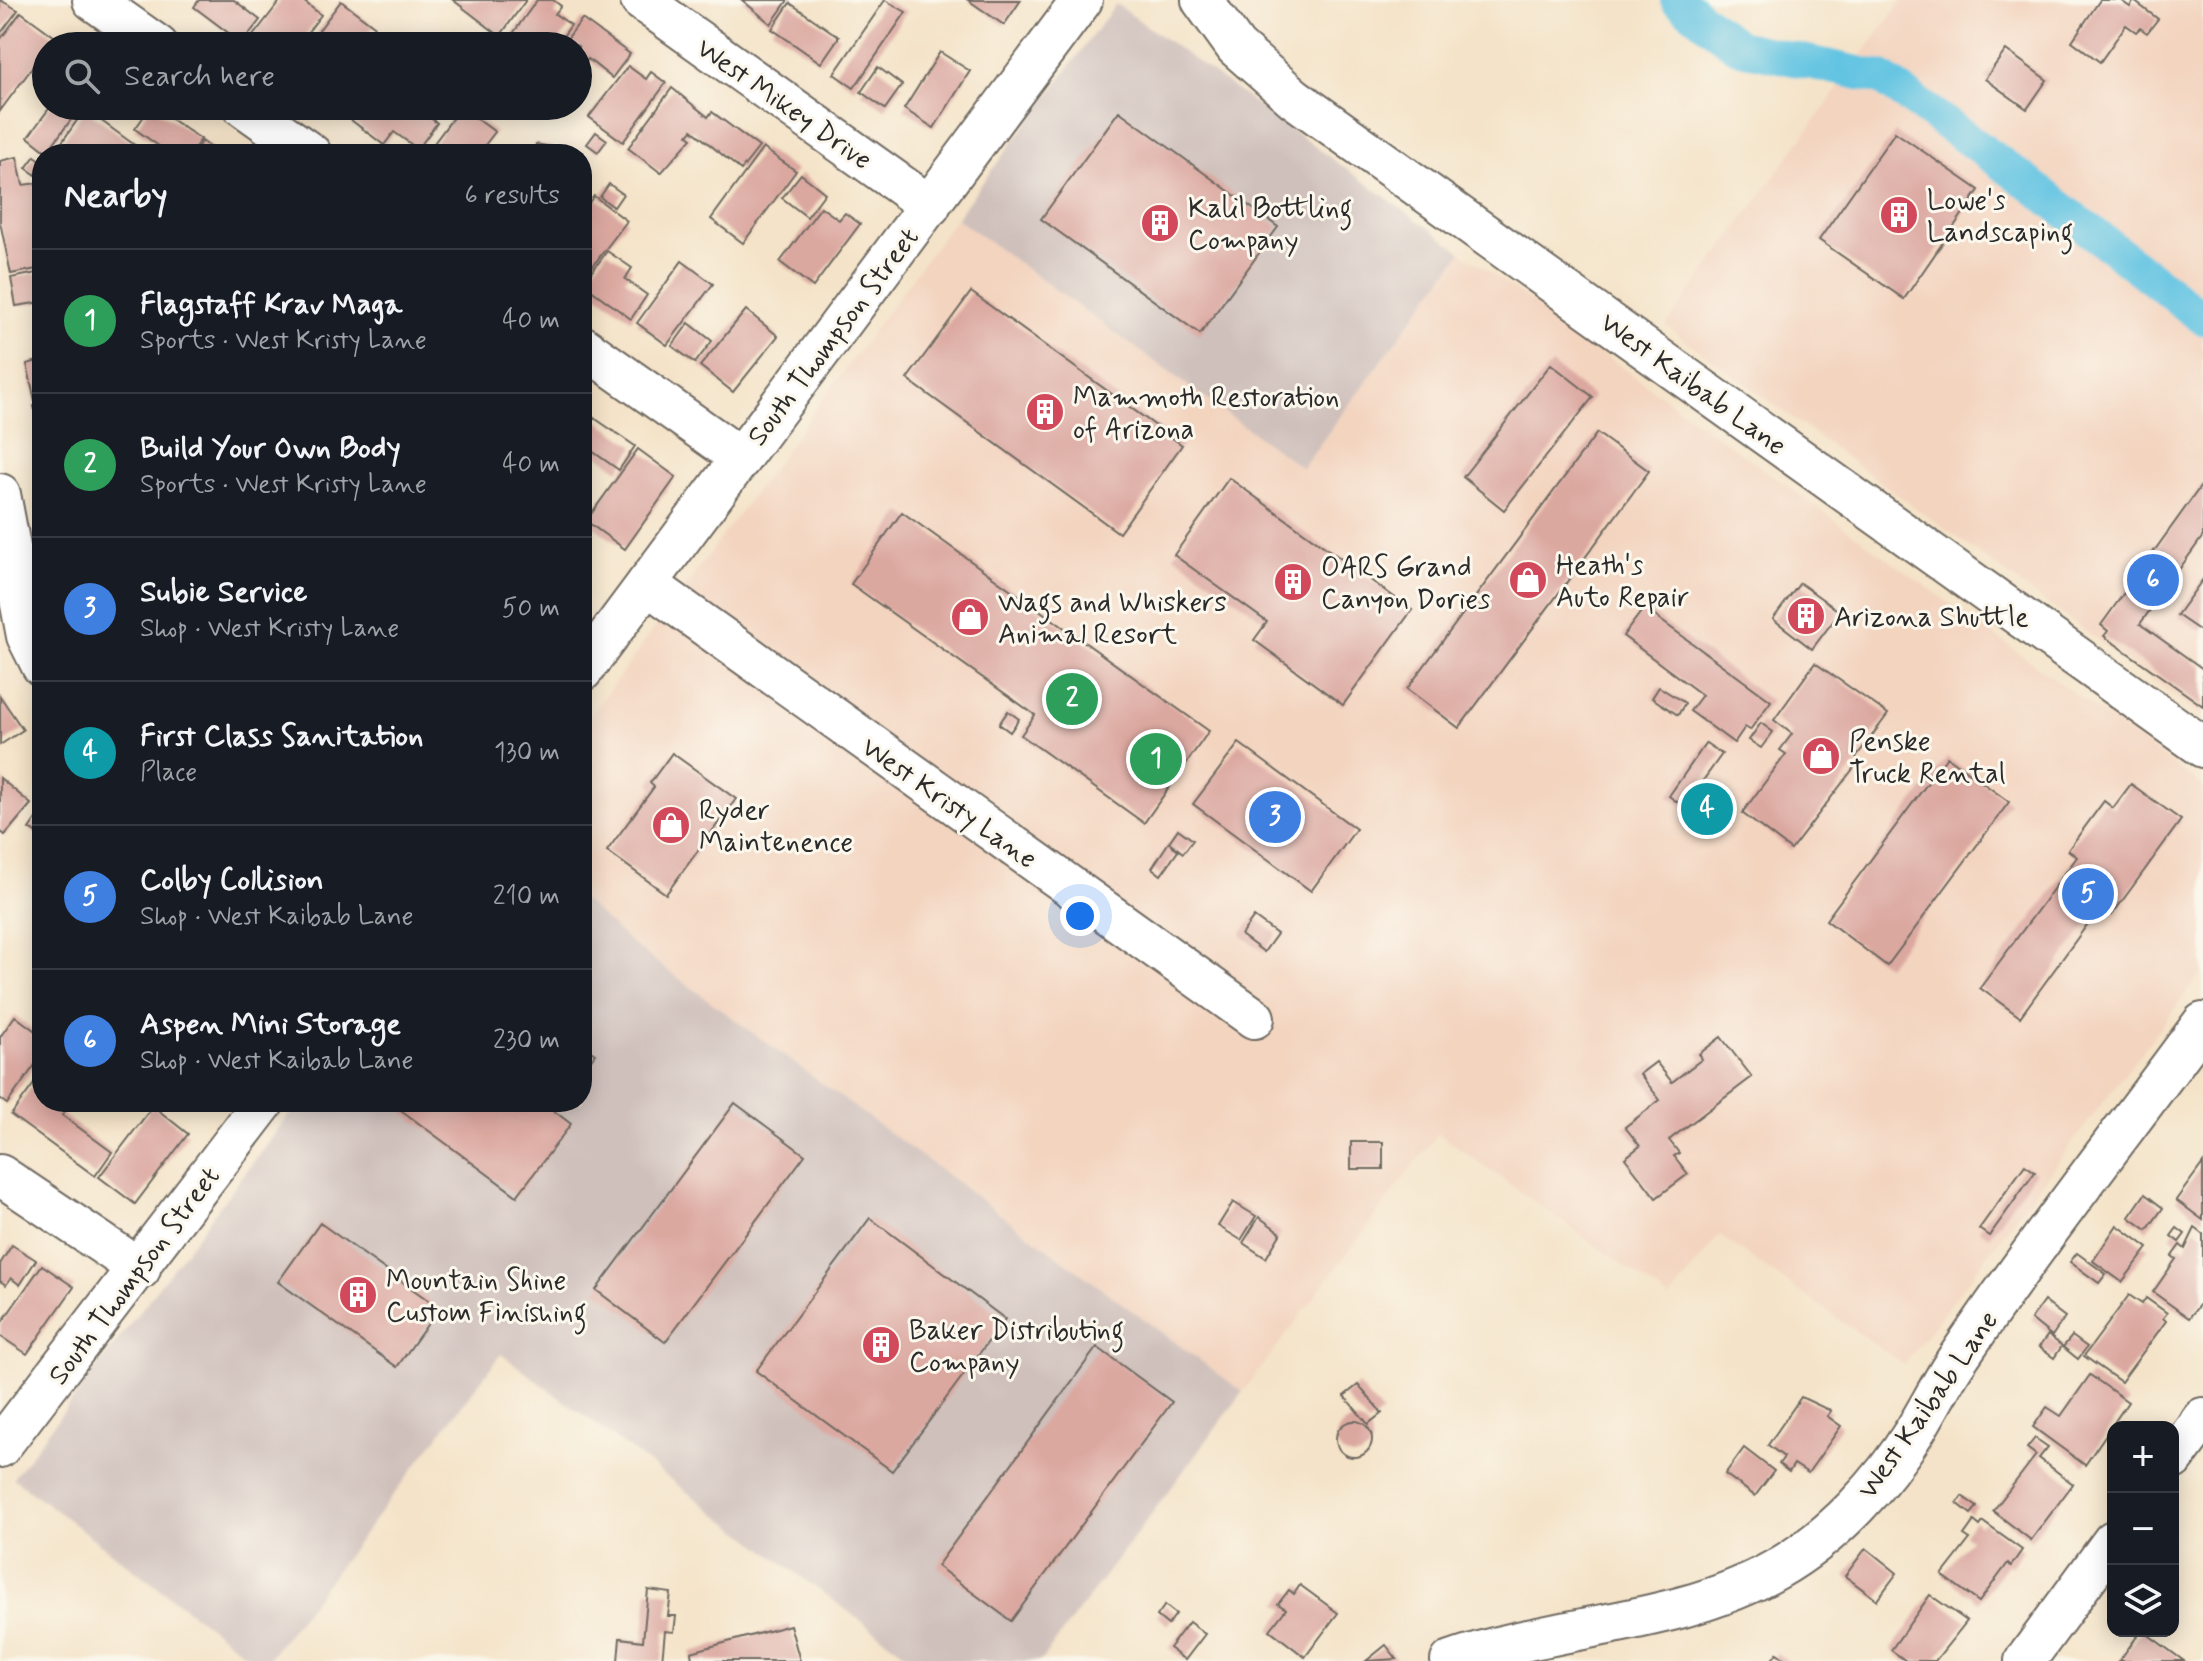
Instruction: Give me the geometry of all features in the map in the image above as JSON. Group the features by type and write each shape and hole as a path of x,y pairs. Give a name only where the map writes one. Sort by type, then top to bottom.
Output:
{"street":[{"path":"93,0 138,32"},
{"name":"West Mikey Drive","path":"641,0 930,206"},
{"name":"South Thompson Street","path":"592,658 1082,0"},
{"name":"West Kaibab Lane","path":"1202,0 1236,47 1294,98 2203,747"},
{"path":"263,120 297,144"},
{"path":"592,353 741,458"},
{"path":"0,494 27,636 32,646"},
{"name":"West Kristy Lane","path":"647,584 1254,1018"},
{"name":"West Kaibab Lane","path":"1451,1661 1493,1646 1596,1626 1730,1591 1776,1570 1823,1538 1872,1488 1915,1432 1955,1362 2203,1023"},
{"name":"South Thompson Street","path":"0,1447 140,1269 257,1112"},
{"path":"0,1175 140,1269"},
{"path":"2179,1451 2203,1418"},
{"path":"2025,1661 2107,1549"}],"shaded area":[{"path":"1902,0 2203,0 2203,717 1666,326"},
{"path":"1116,4 1462,252 1302,468 956,218"},
{"path":"956,218 1302,468 1462,252 2203,786 2203,971 1904,1365 1719,1235 1670,1299 1438,1133 1243,1392 636,947 592,908 592,713"},
{"path":"592,908 636,947 1243,1392 1041,1661 915,1661 501,1354 267,1661 255,1661 13,1478 291,1112 592,1112"}],"building":[{"path":"0,0 18,10 0,34"},
{"path":"199,0 234,0 260,20 251,32 227,32 194,7"},
{"path":"281,0 302,0 321,15 308,32 256,32"},
{"path":"453,0 526,0 503,32 495,32"},
{"path":"537,0 553,0 561,6 555,14 571,25 566,32 514,32"},
{"path":"742,0 788,0 771,24"},
{"path":"885,0 906,12 854,88 834,74"},
{"path":"968,0 1021,0 1004,25"},
{"path":"2100,0 2120,0 2130,7 2134,1 2158,19 2147,33 2140,28 2136,32 2126,25 2100,62 2072,41"},
{"path":"341,1 374,26 369,32 318,32"},
{"path":"790,3 839,37 821,63 772,29"},
{"path":"21,12 48,32 32,32 32,68 0,111 0,40"},
{"path":"582,19 630,54 612,78 592,62 592,32 572,32"},
{"path":"2006,50 2047,80 2027,109 1985,79"},
{"path":"940,52 970,71 934,128 904,109"},
{"path":"628,66 646,79 651,72 666,83 623,142 592,119 592,113"},
{"path":"878,67 902,85 885,109 861,92"},
{"path":"672,88 708,117 712,112 759,147 741,170 692,130 688,135 692,138 661,173 628,148"},
{"name":"Kalil Bottling Company","path":"1119,111 1278,227 1200,334 1041,219"},
{"path":"41,120 71,120 53,144 37,144 28,137"},
{"path":"77,120 100,120 133,144 65,144 62,142"},
{"path":"141,120 172,120 201,139 197,144 156,144 135,129"},
{"path":"351,120 433,120 437,123 422,144 411,144 394,132 383,144"},
{"path":"451,120 479,120 495,132 486,144 433,144"},
{"path":"596,132 607,140 598,152 592,144 587,144"},
{"name":"Lowe's Landscaping","path":"1895,132 1979,190 1904,299 1819,240"},
{"path":"763,148 796,171 743,243 711,219"},
{"path":"17,157 23,185 32,184 32,270 11,274 0,222 0,161"},
{"path":"801,174 825,193 807,217 782,198"},
{"path":"609,184 623,194 614,207 600,197"},
{"path":"594,196 627,221 592,267"},
{"path":"821,207 839,220 845,213 860,224 813,287 780,262"},
{"path":"607,251 632,268 625,279 647,295 631,319 592,291 592,272"},
{"path":"682,261 713,284 667,345 637,323"},
{"path":"32,274 32,304 16,306 11,278"},
{"name":"Mammoth Restoration of Arizona","path":"971,292 1182,445 1119,533 907,379"},
{"path":"746,310 778,336 733,392 700,366"},
{"path":"689,323 712,341 695,363 672,346"},
{"path":"32,363 32,387 27,364"},
{"path":"1551,364 1593,397 1504,510 1463,477"},
{"path":"592,416 635,446 619,470 592,451"},
{"name":"Heath's Auto Repair","path":"1597,433 1649,471 1459,728 1407,689"},
{"path":"638,449 676,477 625,549 592,525 592,513"},
{"name":"OARS Grand Canyon Dories","path":"1229,478 1412,610 1343,705 1254,640 1267,622 1174,555"},
{"path":"2203,483 2203,536 2140,624 2203,669 2203,706 2104,636 2108,631 2101,625"},
{"path":"902,512 1209,731 1144,823 1021,735 1035,715 851,584"},
{"path":"2203,579 2203,630 2202,632 2177,615"},
{"name":"Arizona Shuttle","path":"1800,583 1840,612 1812,649 1773,619"},
{"path":"1644,608 1771,701 1750,730 1745,727 1734,743 1690,711 1702,695 1623,636"},
{"name":"Penske Truck Rental","path":"1815,663 1888,714 1856,757 1859,761 1791,850 1742,813 1786,754 1780,750 1792,734 1774,720"},
{"path":"1659,687 1685,703 1678,715 1652,698"},
{"path":"0,696 23,730 0,745"},
{"path":"1008,711 1019,719 1010,732 999,724"},
{"path":"1761,723 1773,732 1761,748 1749,740"},
{"path":"1239,743 1356,829 1311,891 1193,804"},
{"path":"1706,743 1722,754 1684,807 1669,796"},
{"name":"Ryder Maintenence","path":"672,753 736,799 666,894 607,851 654,787 650,783"},
{"path":"1947,757 2009,802 1887,966 1826,920"},
{"path":"0,778 31,804 5,835 0,831"},
{"path":"2131,784 2181,820 2112,915 2100,907 2020,1017 1980,988 2077,857 2068,850 2104,801 2113,808"},
{"path":"1710,789 1725,800 1704,828 1689,817"},
{"path":"1178,829 1193,840 1183,853 1169,842"},
{"path":"1169,842 1178,851 1161,875 1152,868"},
{"path":"1254,917 1277,934 1264,952 1241,935"},
{"path":"15,1016 32,1029 32,1069 7,1104 0,1099 0,1037"},
{"path":"1721,1037 1752,1077 1669,1140 1679,1153 1674,1156 1688,1174 1656,1198 1625,1158 1640,1146 1625,1127 1660,1100 1640,1074 1656,1062 1672,1082 1702,1059 1699,1054"},
{"path":"32,1087 32,1112 64,1112 62,1115 112,1152 95,1176 11,1115"},
{"path":"735,1103 805,1155 665,1342 596,1290"},
{"path":"148,1112 160,1112 188,1134 135,1204 99,1177"},
{"path":"404,1112 556,1112 571,1124 517,1196"},
{"path":"1351,1142 1383,1142 1383,1169 1351,1169"},
{"path":"2203,1163 2203,1220 2176,1200"},
{"path":"2025,1165 2035,1172 1989,1236 1979,1229"},
{"path":"2145,1194 2163,1208 2147,1230 2129,1217"},
{"path":"1233,1202 1256,1216 1241,1240 1218,1226"},
{"path":"1259,1217 1281,1233 1266,1258 1243,1243"},
{"name":"Baker Distributing Company","path":"870,1218 1005,1319 892,1471 756,1371"},
{"name":"Mountain Shine Custom Finishing","path":"320,1223 439,1308 397,1367 278,1282"},
{"path":"2117,1225 2148,1248 2122,1282 2093,1261"},
{"path":"2177,1228 2185,1234 2179,1242 2171,1236"},
{"path":"2195,1228 2203,1234 2203,1300 2189,1318 2153,1292 2176,1259 2172,1256 2180,1245 2185,1249"},
{"path":"12,1245 36,1260 20,1285 11,1278 6,1285 0,1281 0,1264"},
{"path":"2077,1253 2106,1274 2099,1283 2070,1262"},
{"path":"42,1265 74,1287 27,1354 0,1336 0,1325"},
{"path":"2129,1295 2142,1304 2146,1298 2167,1313 2163,1318 2166,1321 2121,1382 2084,1356"},
{"path":"2044,1301 2065,1317 2052,1336 2031,1319"},
{"path":"2048,1335 2062,1346 2054,1358 2039,1347"},
{"path":"2072,1336 2087,1347 2078,1359 2063,1347"},
{"name":"Baker Distributing Company","path":"1097,1347 1172,1402 1011,1621 937,1566"},
{"path":"2090,1375 2128,1402 2115,1421 2107,1421 2107,1433 2085,1465 2033,1427 2047,1407 2061,1416"},
{"path":"1358,1385 1382,1413 1368,1424 1344,1396"},
{"path":"1801,1397 1831,1411 1827,1416 1841,1426 1808,1473 1794,1464 1789,1472 1779,1464 1784,1457 1768,1445"},
{"path":"1354,1421 1367,1426 1372,1439 1367,1452 1354,1457 1341,1452 1336,1439 1341,1426"},
{"path":"2035,1438 2048,1447 2039,1458 2073,1484 2031,1540 1993,1511 2036,1455 2027,1448"},
{"path":"1744,1448 1774,1471 1755,1496 1725,1474"},
{"path":"1962,1496 1977,1507 1971,1514 1957,1503"},
{"path":"1974,1521 1980,1526 1983,1522 2022,1550 2011,1566 2008,1563 1979,1602 1942,1575 1970,1539 1964,1535"},
{"path":"1866,1548 1897,1573 1877,1600 1845,1576"},
{"path":"1300,1585 1338,1613 1305,1657 1270,1630 1286,1609 1278,1604 1289,1590 1294,1594"},
{"path":"648,1590 671,1593 668,1616 676,1616 674,1632 665,1631 662,1661 618,1661 620,1638 643,1641"},
{"path":"1930,1595 1967,1621 1935,1661 1906,1661 1891,1650"},
{"path":"1165,1605 1176,1614 1168,1625 1157,1616"},
{"path":"1189,1622 1205,1634 1185,1660 1169,1648"},
{"path":"790,1625 800,1661 692,1661 691,1652"},
{"path":"2137,1637 2151,1637 2184,1661 2119,1661"},
{"path":"1386,1645 1397,1659 1366,1661"},
{"path":"1777,1653 1788,1661 1771,1661"}],"waterway":[{"path":"1677,0 1738,47 1882,78 2030,184 2203,318"}],"place":[{"name":"Lowe's Landscaping","path":"1899,215"},
{"name":"Kalil Bottling Company","path":"1160,223"},
{"name":"Mammoth Restoration of Arizona","path":"1045,412"},
{"name":"Heath's Auto Repair","path":"1528,580"},
{"name":"Aspen Mini Storage","path":"2153,580"},
{"name":"OARS Grand Canyon Dories","path":"1293,582"},
{"name":"Arizona Shuttle","path":"1806,616"},
{"name":"Wags and Whiskers Animal Resort","path":"970,617"},
{"name":"Build Your Own Body","path":"1072,699"},
{"name":"Penske Truck Rental","path":"1821,756"},
{"name":"Flagstaff Krav Maga","path":"1156,759"},
{"name":"First Class Sanitation","path":"1707,809"},
{"name":"Subie Service","path":"1275,817"},
{"name":"Ryder Maintenence","path":"671,825"},
{"name":"Colby Collision","path":"2088,894"},
{"name":"Mountain Shine Custom Finishing","path":"358,1295"},
{"name":"Baker Distributing Company","path":"881,1345"}]}
